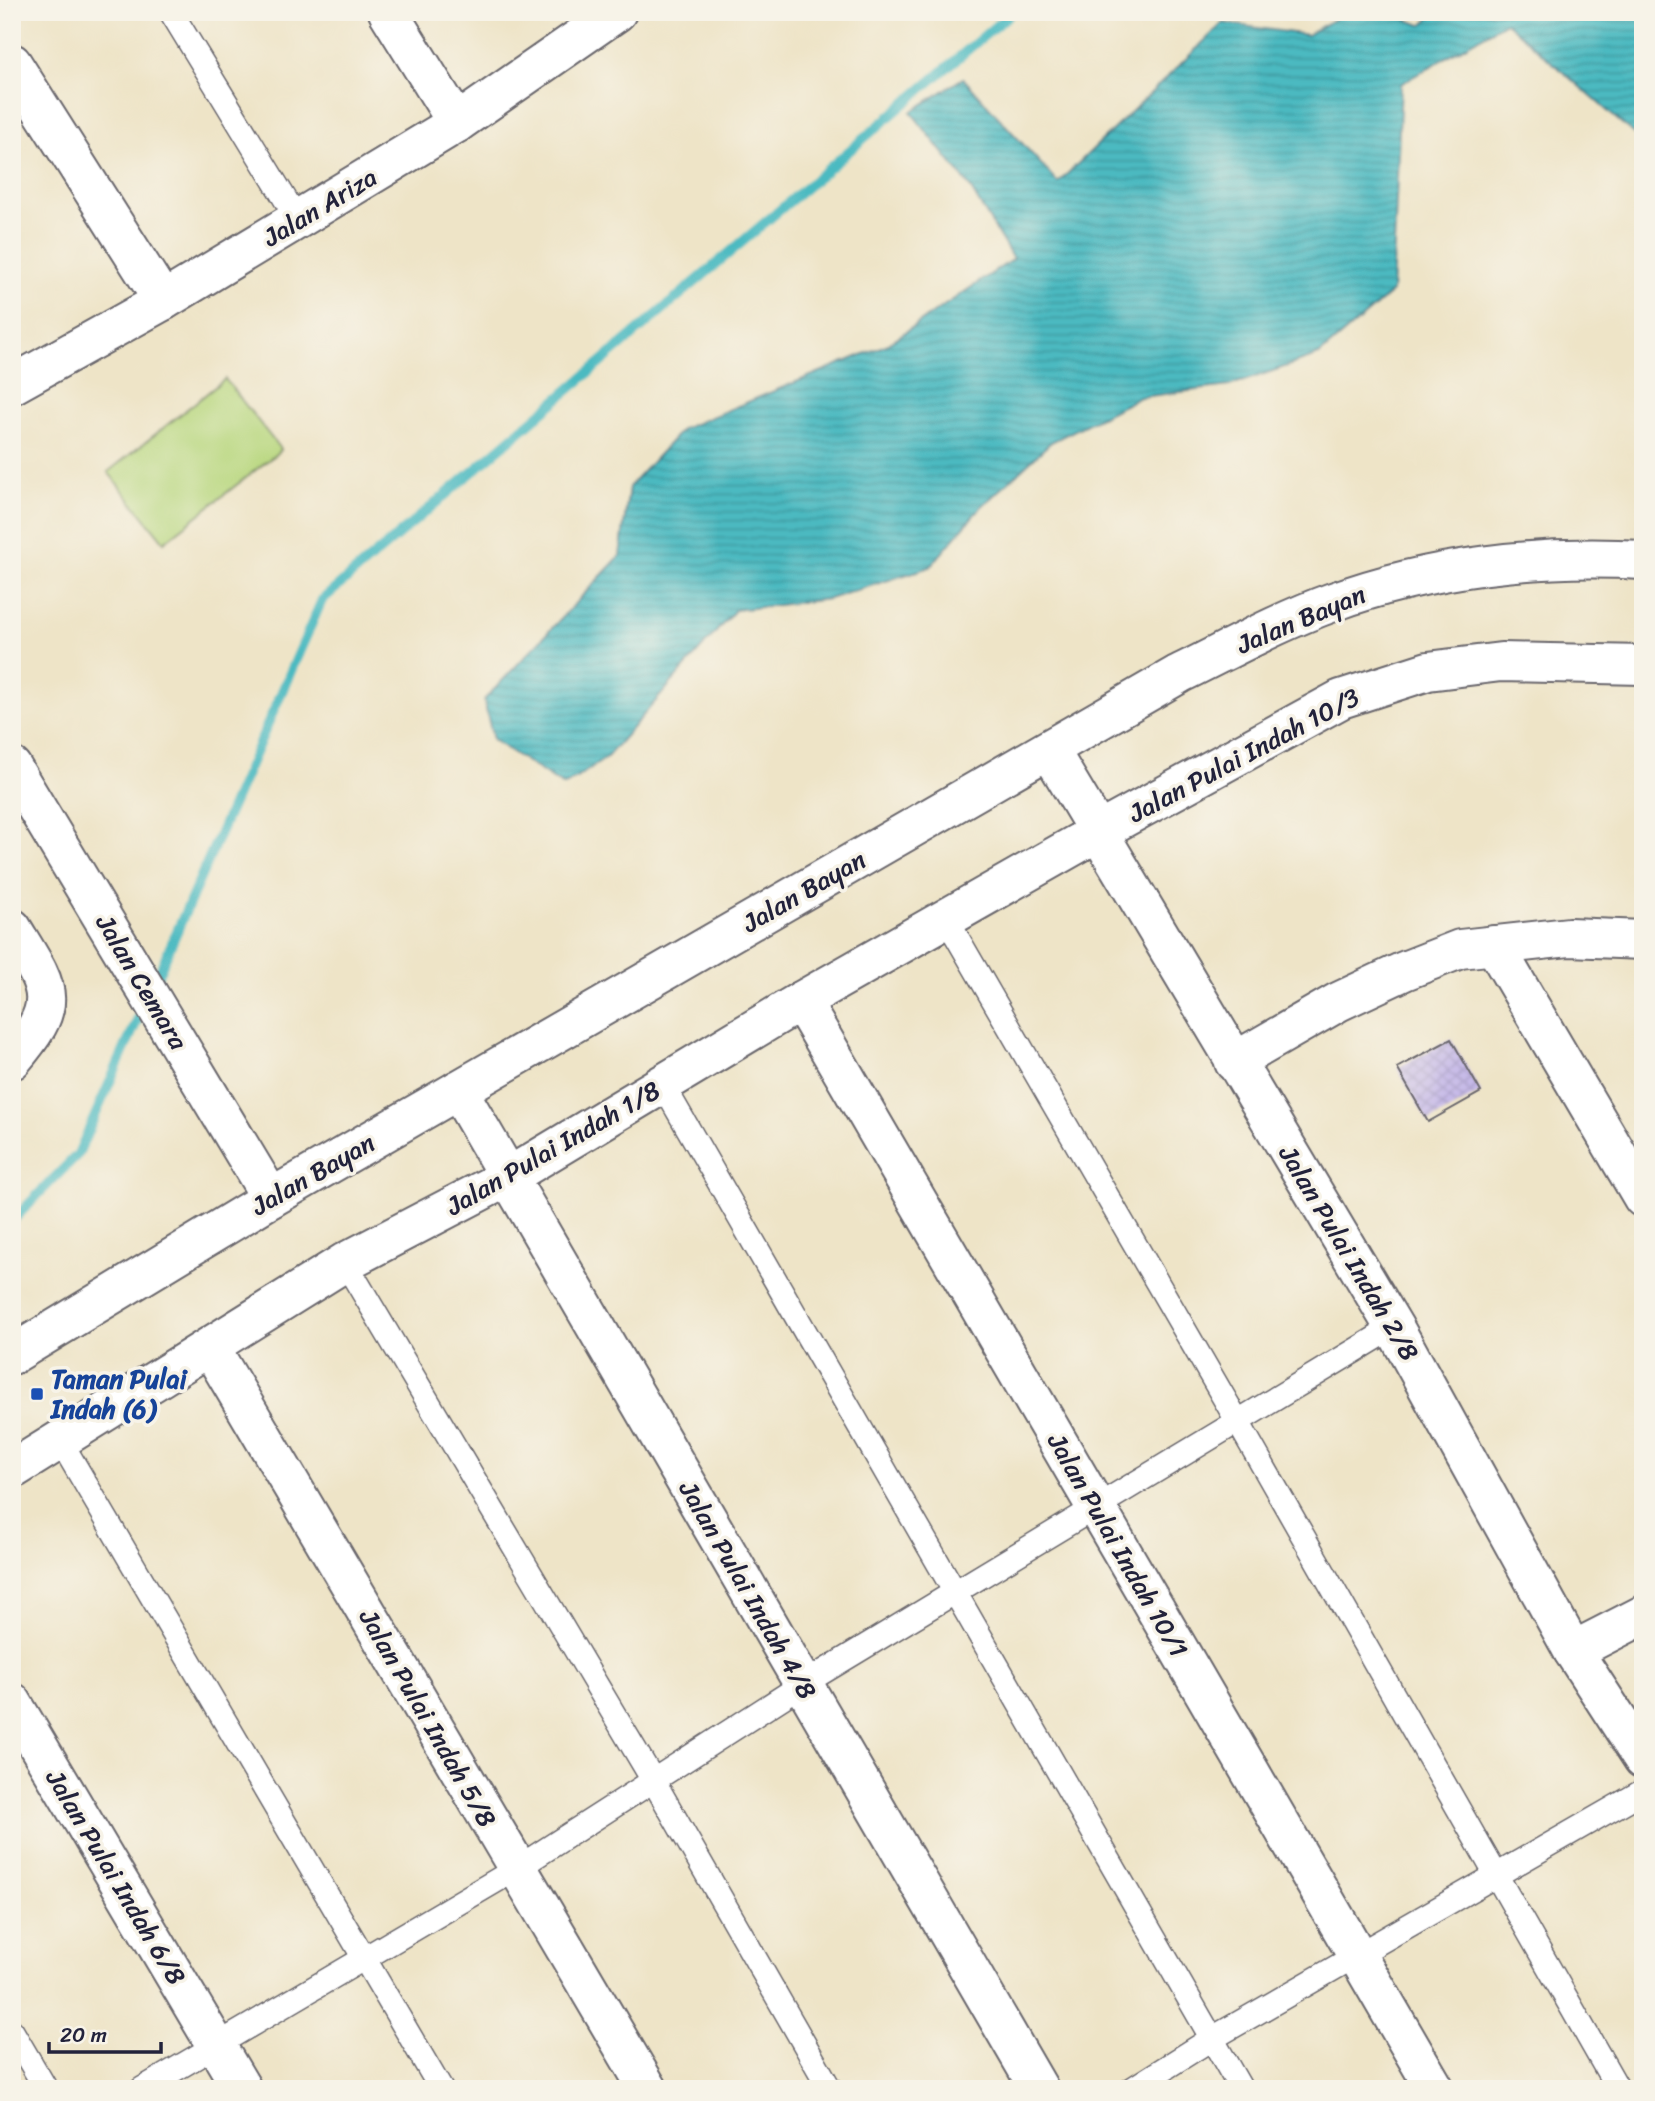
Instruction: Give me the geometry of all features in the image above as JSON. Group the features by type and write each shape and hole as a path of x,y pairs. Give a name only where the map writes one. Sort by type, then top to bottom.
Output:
{"street":[{"path":"388,12 457,122"},
{"name":"Jalan Ariza","path":"12,385 163,301 457,122 601,17"},
{"path":"12,63 163,301"},
{"name":"Jalan Bayan","path":"12,1355 271,1198 1050,751 1179,674 1285,621 1334,601 1424,576 1481,566 1547,561 1643,560"},
{"name":"Jalan Pulai Indah 10/3","path":"1098,832 1341,698 1428,671 1501,662 1643,665"},
{"name":"Jalan Pulai Indah 2/8","path":"1050,751 1394,1327 1573,1651 1643,1759"},
{"name":"Jalan Cemara","path":"12,767 271,1198"},
{"name":"Jalan Pulai Indah 1/8","path":"12,1471 345,1262 508,1177 801,1001 1098,832"},
{"path":"12,928 44,981 47,1002 34,1036 12,1060"},
{"path":"1234,1062 1338,1002 1404,971 1460,949 1569,937 1643,940"},
{"path":"1494,946 1643,1198"},
{"name":"Jalan Pulai Indah 10/1","path":"801,1001 1435,2089"},
{"name":"Jalan Pulai Indah 4/8","path":"458,1090 1039,2089"},
{"name":"Jalan Pulai Indah 5/8","path":"210,1347 648,2089"},
{"path":"1573,1651 1643,1615"},
{"name":"Jalan Pulai Indah 6/8","path":"12,1702 242,2089"}],"lane":[{"path":"171,12 298,220"},
{"path":"947,920 1498,1874 1618,2089"},
{"path":"663,1085 1241,2089"},
{"path":"345,1262 653,1780 830,2089"},
{"path":"142,2089 516,1869 803,1684 1394,1327"},
{"path":"61,1442 441,2089"},
{"path":"1132,2089 1211,2039 1643,1791"},
{"path":"12,2031 46,2089"}],"green space":[{"path":"225,379 281,450 164,542 108,472"}],"water":[{"path":"1346,12 1388,12 1421,25 1438,12 1643,12 1643,142 1506,22 1401,84 1392,292 1319,355 1229,386 1140,397 1051,442 979,509 930,567 829,599 735,610 606,758 564,786 493,740 484,700 620,556 629,487 682,429 886,345 1013,259 968,184 911,112 963,78 1058,183 1223,23 1307,35"}],"building":[{"path":"1451,1039 1481,1092 1428,1122 1397,1068"}],"waterway":[{"path":"153,986 322,600 1012,12"},
{"path":"12,1221 78,1154 145,1003"}],"place":[{"name":"Taman Pulai Indah (6)","path":"37,1394"}]}
